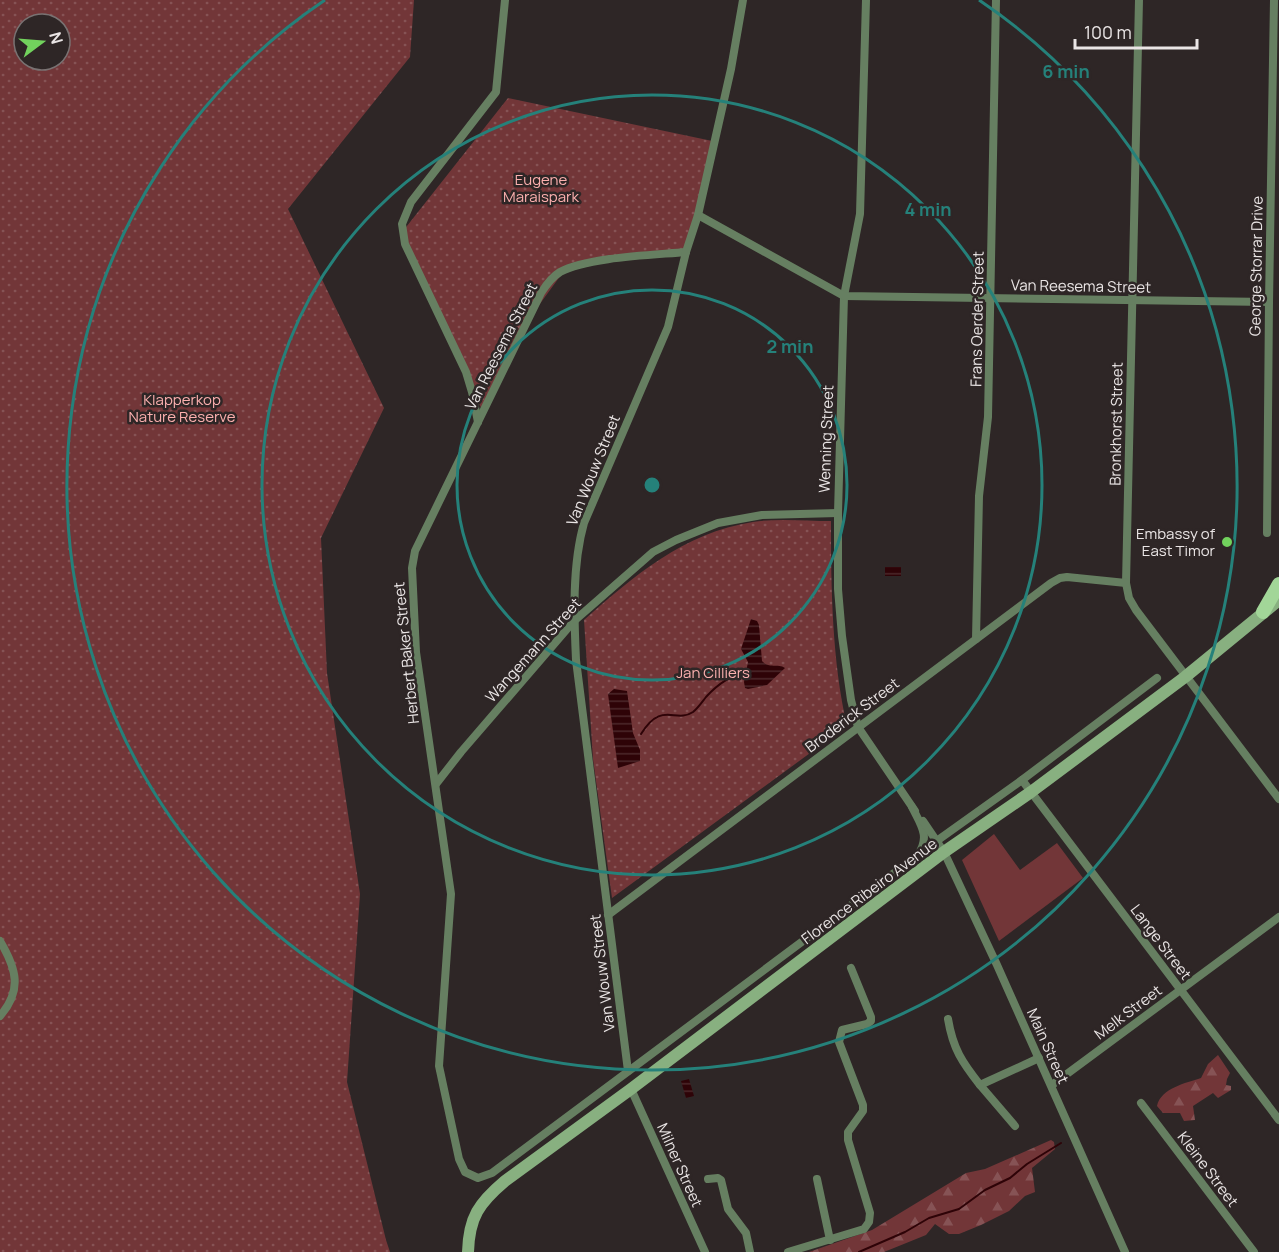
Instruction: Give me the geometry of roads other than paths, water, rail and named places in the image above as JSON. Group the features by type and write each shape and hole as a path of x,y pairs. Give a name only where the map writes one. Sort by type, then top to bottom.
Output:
{"main road":[{"path":"1263,612 1279,584"},
{"name":"Florence Ribeiro Avenue","path":"468,1252 471,1225 478,1208 505,1181 672,1059 944,852 1031,792 1185,677 1279,600"}],"street":[{"path":"478,422 466,372 405,244 402,224 411,202 496,92 505,0"},
{"name":"Van Wouw Street","path":"628,1071 576,660 574,621 579,544 584,523 665,334 698,215 731,69 743,0"},
{"name":"Wenning Street","path":"866,0 860,214 844,296 837,513 838,589 842,636 851,700 858,727 912,807 938,840 944,852"},
{"name":"Frans Oerder Street","path":"976,639 979,496 988,417 996,0"},
{"name":"Bronkhorst Street","path":"1139,0 1125,583 1132,604 1279,799"},
{"name":"George Storrar Drive","path":"1267,533 1274,0"},
{"name":"Van Reesema Street","path":"698,215 844,296 1269,302"},
{"name":"Van Reesema Street","path":"478,422 549,281 559,273 581,264 686,252"},
{"name":"Herbert Baker Street","path":"478,422 421,539 412,568 416,652 451,904 439,1066 459,1159 465,1172 482,1178 492,1173 628,1071"},
{"name":"Wangemann Street","path":"436,784 574,621 653,552 718,523 762,515 837,513"},
{"name":"Broderick Street","path":"608,915 1051,583 1060,578 1125,583"},
{"path":"938,840 1157,678"},
{"name":"Lange Street","path":"1022,780 1279,1120"},
{"path":"628,1071 917,856 923,848 925,836 912,807"},
{"name":"Main Street","path":"944,852 1052,1086 1125,1252"},
{"name":"Melk Street","path":"1052,1086 1279,917"},
{"path":"0,942 10,959 16,976 11,999 0,1016"},
{"path":"788,1252 864,1229 869,1222 870,1213 848,1140 848,1131 863,1111 863,1105 839,1042 842,1030 867,1024 872,1017 851,968"},
{"path":"948,1019 952,1041 959,1058 1015,1126"},
{"path":"661,1047 672,1059"},
{"path":"980,1085 1039,1058"},
{"name":"Milner Street","path":"631,1089 705,1252"},
{"name":"Kleine Street","path":"1141,1103 1254,1252"},
{"path":"708,1179 718,1178 720,1180 728,1209 746,1233 750,1252"},
{"path":"817,1179 830,1240"}],"waterway":[{"path":"641,734 655,718 662,715 680,716 693,712 719,685 734,676 746,673"},
{"path":"859,1252 905,1232 929,1218 959,1209 985,1190 1010,1178 1027,1164 1061,1143"}],"place":[{"name":"Embassy of East Timor","path":"1227,542"}],"park label":[{"name":"Eugene Maraispark","path":"541,188"},
{"name":"Klapperkop Nature Reserve","path":"182,408"},
{"name":"Jan Cilliers","path":"713,672"}]}
